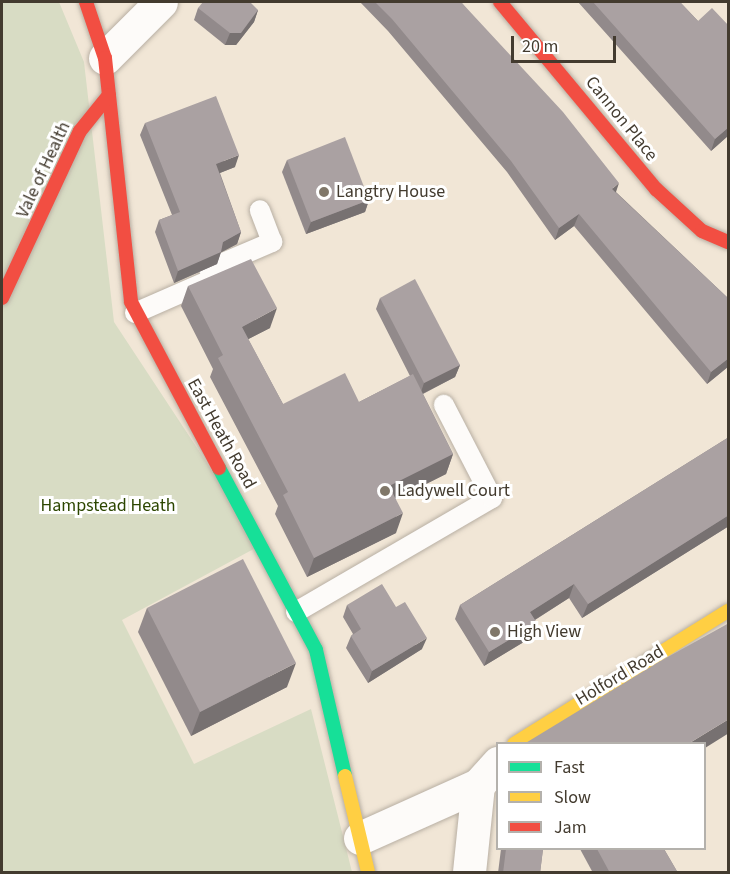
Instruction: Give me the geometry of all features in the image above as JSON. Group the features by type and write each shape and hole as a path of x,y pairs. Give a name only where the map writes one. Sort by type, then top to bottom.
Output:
{"street":[{"name":"East Heath Road","path":"86,2 105,58 133,307 316,650 368,873"},
{"path":"105,58 161,2"},
{"name":"Cannon Place","path":"500,2 656,189 702,231 729,242"},
{"name":"Vale of Health","path":"2,298 45,212 80,131 110,95"},
{"name":"Holford Road","path":"516,742 729,611"},
{"path":"360,838 488,774"},
{"path":"469,873 488,774"}],"lane":[{"path":"209,269 272,242 260,210"},
{"path":"133,307 247,264"},
{"path":"133,307 185,279"},
{"path":"296,612 492,498 444,405"}],"green space":[{"name":"Hampstead Heath","path":"2,2 59,2 84,62 114,322 261,545 122,620 194,764 311,709 352,872 2,872"}],"building":[{"path":"203,2 250,2 258,10 241,33 230,33 198,8"},
{"path":"375,2 461,2 563,112 619,183 612,189 729,299 729,358 711,372 579,214 559,228 511,161 392,19"},
{"path":"593,2 680,2 698,21 712,8 729,26 729,127 715,139"},
{"path":"216,96 239,155 216,164 241,232 223,242 221,252 178,271 159,220 180,212 145,123"},
{"name":"Langtry House","path":"345,137 369,200 311,222 287,160"},
{"path":"251,259 277,308 242,327 283,404 345,373 359,402 413,374 453,454 389,486 403,513 314,558 283,495 288,492 218,358 223,355 188,286"},
{"path":"415,279 460,365 424,383 380,298"},
{"path":"729,437 729,515 588,604 574,584 530,612 537,623 489,652 460,605"},
{"path":"243,559 296,663 200,712 147,608"},
{"path":"382,584 396,607 405,602 427,638 372,671 351,636 361,629 347,605"},
{"path":"729,623 729,719 691,742 527,742 657,663"},
{"path":"506,850 543,850 540,873 503,873"},
{"path":"598,850 665,850 678,873 610,873"}],"traffic: fast":[{"path":"219,468 316,650 345,776"}],"traffic: slow":[{"path":"517,742 728,611"},
{"path":"345,776 368,872"}],"traffic: jam":[{"path":"86,2 105,58 131,302 219,468"},
{"path":"500,2 656,189 702,231 728,242"},
{"path":"2,298 80,131 109,95"}],"place":[{"name":"Langtry House","path":"324,192"},
{"name":"Ladywell Court","path":"385,491"},
{"name":"High View","path":"495,632"}]}
